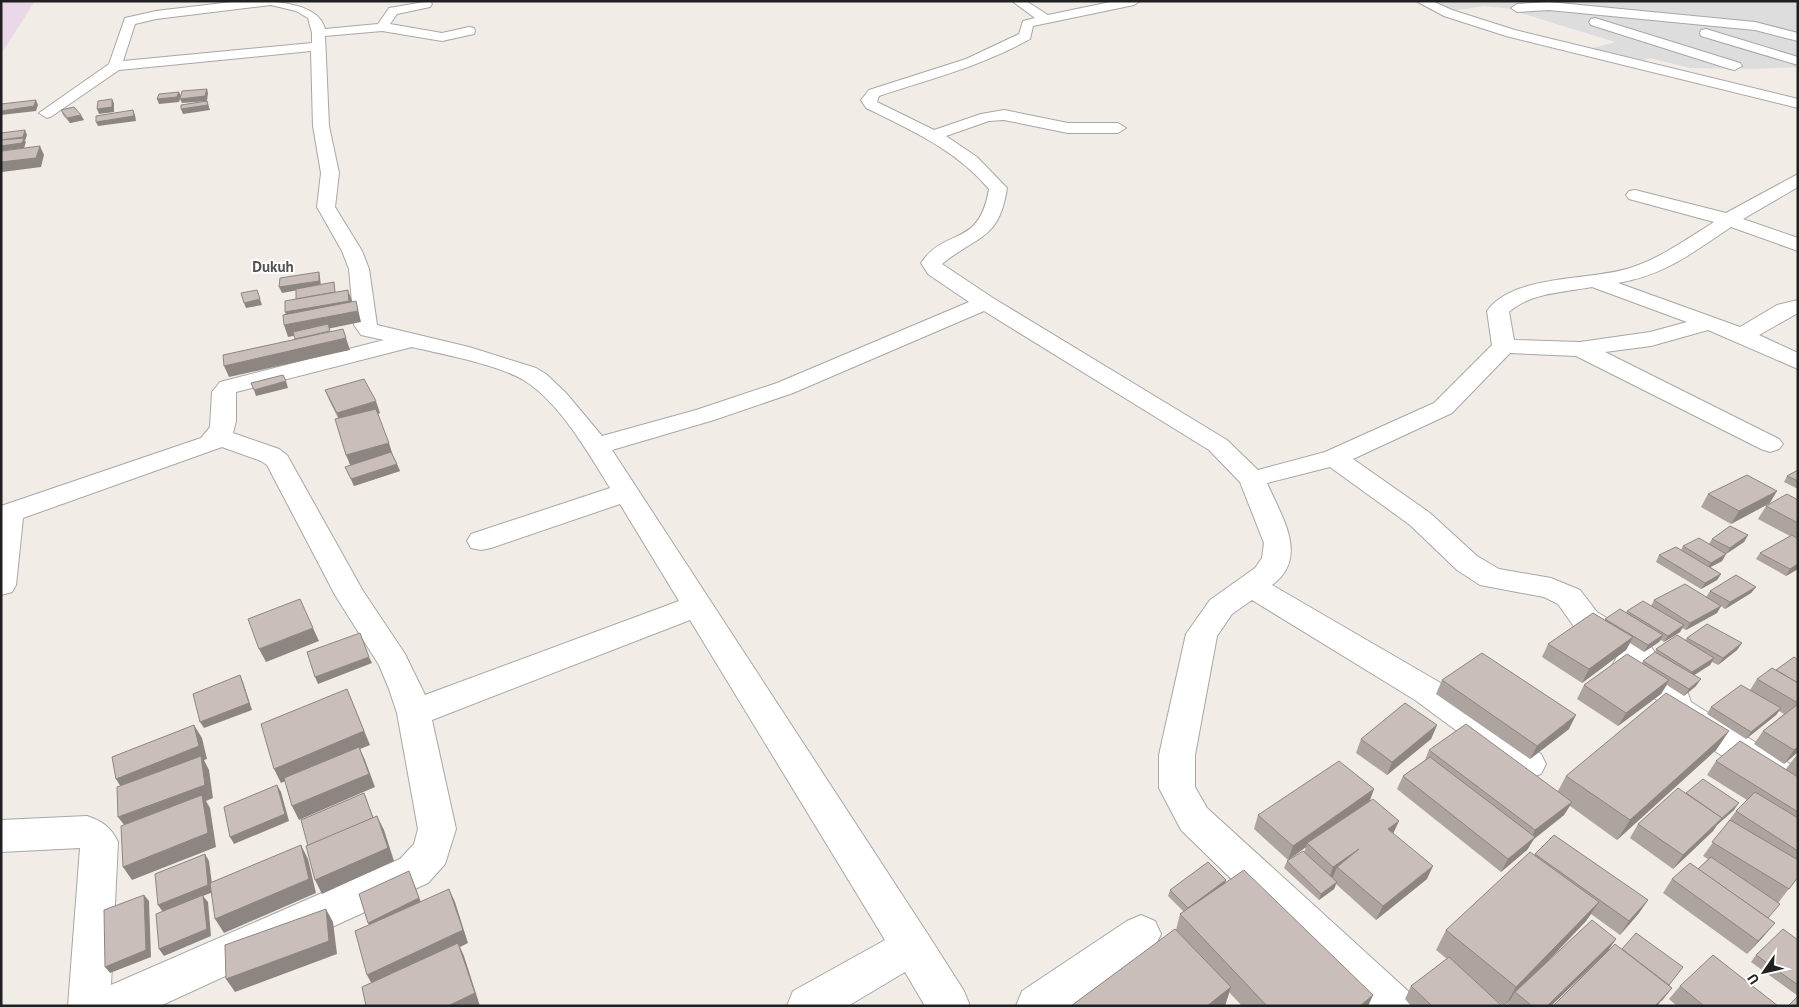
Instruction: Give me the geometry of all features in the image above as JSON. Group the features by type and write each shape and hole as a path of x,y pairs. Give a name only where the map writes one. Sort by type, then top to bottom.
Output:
{"street":[{"path":"115,66 129,21 156,15 271,1 309,11 314,15 319,40 321,126 330,173 326,207 352,251 359,269 365,325 369,330 415,339 517,368 537,379 597,446 949,1006"},
{"path":"1018,1 1044,19"},
{"path":"1134,1 1027,24 1025,36 1005,48 962,66 870,96 871,105 934,135 984,170 998,188 993,216 980,233 938,256 931,263 935,270 985,303 1218,445 1252,479 1278,543 1277,559 1266,575 1221,608 1202,634 1177,755 1177,788 1194,819 1393,1006"},
{"path":"1422,1 1448,13 1511,33 1798,104"},
{"path":"1671,1 1677,18"},
{"path":"382,27 393,11 426,4"},
{"path":"1546,4 1735,66"},
{"path":"1517,8 1546,4 1606,6 1644,15 1798,61"},
{"path":"1749,9 1755,26"},
{"path":"1644,15 1755,26 1798,37"},
{"path":"47,114 115,66 319,40 382,27 442,37 469,31"},
{"path":"934,135 987,117 1004,115 1068,128 1118,128"},
{"path":"1504,346 1498,312 1511,299 1536,291 1633,274 1665,262 1728,220 1798,179"},
{"path":"1635,195 1728,220 1798,245"},
{"path":"1596,282 1742,335 1798,362"},
{"path":"597,446 705,415 785,388 985,303"},
{"path":"1742,335 1786,310 1798,306"},
{"path":"1252,479 1334,458 1443,408 1504,346 1580,349 1651,339 1709,322"},
{"path":"1,585 5,515 210,443 220,437 223,431 224,392 228,387 415,339"},
{"path":"1580,349 1770,444"},
{"path":"112,1006 414,871 431,852 437,829 414,713 394,662 350,594 278,461 270,455 220,437"},
{"path":"1334,458 1420,519 1466,563 1491,578 1551,588 1569,597 1586,620 1639,652 1629,664 1673,694 1675,708 1689,719 1798,787"},
{"path":"481,541 627,492"},
{"path":"1251,586 1427,692 1528,764"},
{"path":"414,713 698,605"},
{"path":"1,836 87,832 99,842 89,1006"},
{"path":"1037,1006 1141,934"},
{"path":"808,1006 912,946"}],"shaded area":[{"path":"1,1 35,1 1,54"},
{"path":"1429,1 1798,1 1798,67 1754,69 1690,68 1650,58 1636,62 1586,50 1615,42 1512,9 1484,6 1451,11"}],"building":[{"path":"207,89 205,96 180,99 182,91"},
{"path":"179,92 177,97 157,99 159,94"},
{"path":"112,99 112,107 97,109 98,101"},
{"path":"36,100 34,106 1,111 1,104"},
{"path":"207,101 208,105 181,109 181,105"},
{"path":"74,107 81,115 67,118 61,110"},
{"path":"133,110 134,116 96,122 96,116"},
{"path":"25,130 23,137 1,140 1,133"},
{"path":"24,138 22,143 1,146 1,140"},
{"path":"40,146 36,158 1,162 2,151"},
{"path":"319,272 319,281 279,287 280,278"},
{"path":"334,282 335,292 296,299 296,289"},
{"path":"257,290 260,299 244,303 241,293"},
{"path":"348,290 349,301 285,312 285,301"},
{"path":"356,301 358,311 284,325 283,315"},
{"path":"328,324 330,331 295,339 293,332"},
{"path":"343,329 346,338 224,366 223,355"},
{"path":"283,375 286,381 254,390 251,383"},
{"path":"364,379 376,401 337,413 325,390"},
{"path":"376,409 389,443 346,455 335,419"},
{"path":"391,452 397,464 351,479 345,467"},
{"path":"1798,470 1798,481 1787,476"},
{"path":"1747,475 1777,491 1739,511 1708,494"},
{"path":"1787,494 1798,500 1798,523 1766,506"},
{"path":"1730,526 1748,535 1730,548 1712,539"},
{"path":"1792,535 1798,539 1798,564 1790,569 1760,553"},
{"path":"1699,538 1726,554 1711,563 1683,546"},
{"path":"1676,547 1721,574 1705,583 1659,555"},
{"path":"1736,575 1756,587 1730,602 1710,591"},
{"path":"1685,584 1721,606 1690,623 1654,600"},
{"path":"300,599 313,628 259,649 248,619"},
{"path":"1643,601 1684,625 1668,636 1627,611"},
{"path":"1620,609 1663,635 1648,645 1605,619"},
{"path":"1593,613 1633,637 1589,669 1548,644"},
{"path":"1707,624 1742,643 1723,658 1687,638"},
{"path":"360,633 369,657 315,677 307,652"},
{"path":"1677,635 1714,658 1692,672 1656,649"},
{"path":"1655,652 1701,679 1689,689 1643,661"},
{"path":"1482,653 1576,715 1537,746 1442,680"},
{"path":"1627,654 1669,680 1626,713 1584,685"},
{"path":"1794,657 1798,660 1798,683 1776,670"},
{"path":"1772,668 1798,683 1798,703 1757,679"},
{"path":"240,675 249,703 200,722 193,694"},
{"path":"1741,685 1781,708 1751,732 1711,707"},
{"path":"347,689 364,731 274,769 261,724"},
{"path":"1666,693 1729,731 1630,820 1566,776"},
{"path":"1405,703 1437,725 1392,762 1361,739"},
{"path":"1798,704 1798,747 1794,750 1763,731"},
{"path":"1466,724 1572,802 1535,830 1429,750"},
{"path":"194,725 199,746 116,779 112,757"},
{"path":"1740,741 1798,777 1798,812 1716,761"},
{"path":"359,747 369,774 292,806 284,778"},
{"path":"201,756 205,785 118,817 117,787"},
{"path":"1430,757 1535,837 1508,859 1403,776"},
{"path":"1339,761 1374,789 1293,846 1258,815"},
{"path":"1703,779 1739,803 1722,818 1686,793"},
{"path":"277,785 285,814 230,837 224,807"},
{"path":"1678,788 1722,818 1683,855 1638,824"},
{"path":"1755,792 1798,818 1798,851 1736,811"},
{"path":"364,793 373,818 308,846 301,820"},
{"path":"202,795 208,833 123,867 121,826"},
{"path":"1373,799 1399,821 1388,829 1433,866 1383,906 1337,867 1359,849 1333,867 1307,843"},
{"path":"377,816 388,848 315,880 306,846"},
{"path":"1730,820 1798,860 1798,877 1789,889 1712,842"},
{"path":"1554,835 1648,900 1629,921 1535,854"},
{"path":"301,845 309,879 215,919 210,883"},
{"path":"1303,851 1337,882 1321,894 1287,861"},
{"path":"1530,852 1599,902 1516,987 1446,930"},
{"path":"205,854 208,885 158,905 155,874"},
{"path":"1711,857 1780,904 1768,918 1698,869"},
{"path":"1208,862 1226,880 1188,908 1170,890"},
{"path":"1690,863 1775,923 1758,941 1672,879"},
{"path":"1244,870 1373,995 1360,1006 1267,1006 1180,914"},
{"path":"409,871 419,898 368,923 359,894"},
{"path":"449,889 463,930 367,975 355,931"},
{"path":"144,895 146,950 105,967 104,910"},
{"path":"203,895 207,929 159,949 156,914"},
{"path":"326,909 329,941 226,979 225,945"},
{"path":"1592,920 1616,939 1547,1006 1532,1006 1515,992"},
{"path":"1175,929 1231,987 1207,1006 1071,1006"},
{"path":"1783,929 1798,940 1798,985 1756,955"},
{"path":"1636,933 1683,967 1669,985 1622,949"},
{"path":"458,943 475,993 448,1006 366,1006 362,987"},
{"path":"1615,944 1672,988 1655,1006 1553,1006"},
{"path":"1713,955 1778,1006 1704,1006 1680,986"},
{"path":"1449,957 1502,1006 1432,1006 1411,986"},
{"path":"1798,996 1798,1006 1788,1006"}],"district":[{"name":"Dukuh","path":"273,267"}]}
